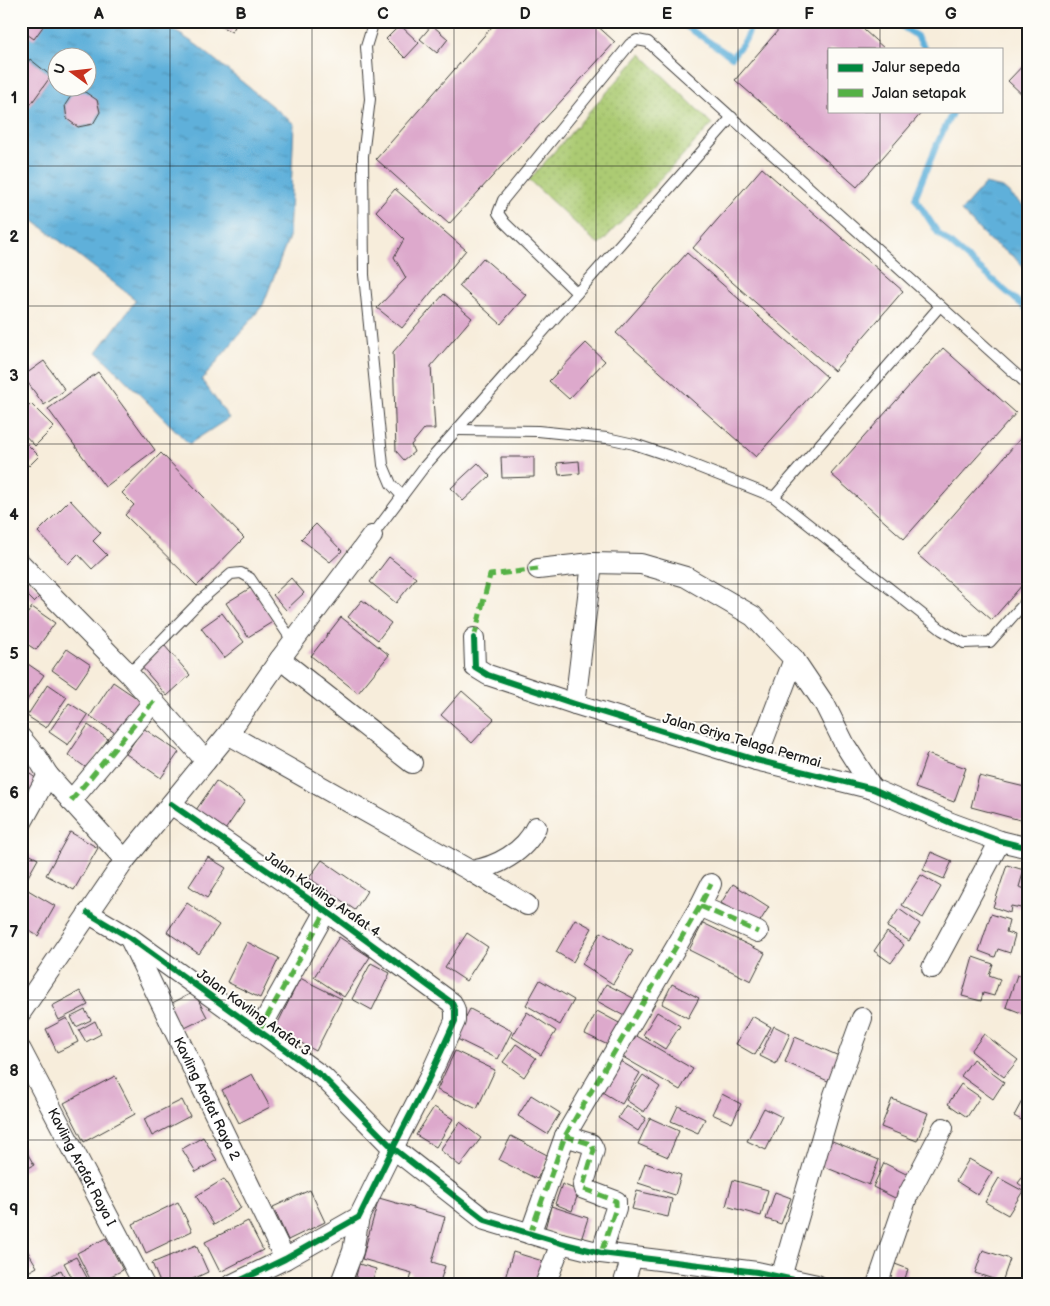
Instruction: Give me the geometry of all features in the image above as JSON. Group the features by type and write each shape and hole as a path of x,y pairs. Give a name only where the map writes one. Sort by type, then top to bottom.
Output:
{"street":[{"path":"21,1012 125,860 228,734 280,659 372,536"},
{"path":"538,569 592,563 641,564 686,577 753,616 794,659 825,705 845,745 873,789"},
{"path":"575,704 592,563"},
{"path":"21,564 129,674 206,761"},
{"name":"Jalan Griya Telaga Permai","path":"474,638 475,667 488,675 756,760 873,789 951,823 1000,841 1029,848"},
{"path":"280,659 412,763"},
{"path":"756,760 794,659"},
{"path":"71,802 154,701"},
{"path":"228,734 528,905"},
{"path":"21,738 71,802 125,860"},
{"path":"21,824 48,774"},
{"name":"Jalan Kavling Arafat 4","path":"171,804 326,911 452,1003 455,1010 455,1021 393,1148"},
{"path":"471,871 485,869 502,861 518,850 532,836 536,827"},
{"path":"932,968 1000,841"},
{"path":"530,1234 565,1136 700,906 711,884"},
{"path":"700,906 758,932"},
{"path":"259,1031 326,911"},
{"name":"Jalan Kavling Arafat 3","path":"88,913 130,938 323,1077 393,1148 484,1220 601,1253 755,1278 781,1276 817,1285"},
{"name":"Kavling Arafat Raya 2","path":"130,938 285,1259"},
{"path":"781,1276 834,1095 862,1018"},
{"name":"Kavling Arafat Raya I","path":"21,1050 144,1285"},
{"path":"877,1285 907,1197 944,1128"},
{"path":"565,1136 591,1144 593,1147 594,1150 583,1186 584,1189 616,1201 616,1208 601,1253"},
{"path":"340,1285 352,1251 359,1217 393,1148"},
{"path":"231,1285 285,1259 359,1217"},
{"path":"545,1285 561,1243"},
{"path":"623,1285 632,1258"}],"lane":[{"path":"376,21 373,24 366,47 370,99 362,156 364,275 383,465 391,484 402,496"},
{"path":"577,293 505,223 498,213 503,200 630,44 637,40 648,42 1029,386"},
{"path":"372,536 424,467 732,118"},
{"path":"774,497 940,306"},
{"path":"458,430 538,431 607,438 673,456 774,497 942,630 964,643 990,642 1029,598"},
{"path":"129,674 204,598 231,574 241,573 250,578 293,642"}],"green space":[{"path":"641,54 712,124 599,245 529,180"}],"water":[{"path":"47,21 160,21 198,46 294,124 289,237 263,305 202,380 229,418 189,444 97,352 136,300 21,209 21,103 28,108 48,80 48,98 70,98 65,105 67,119 79,127 93,124 100,112 97,100 89,98 98,98 98,48 48,48 48,74 30,59 21,71 21,30 33,39"},
{"path":"985,184 1003,188 1029,211 1029,274 1014,257 989,240 961,211"}],"building":[{"path":"21,21 47,21 34,39 21,30"},
{"path":"210,21 238,21 232,32"},
{"path":"497,21 592,21 615,42 449,224 376,159"},
{"path":"786,21 854,21 884,48 828,48 828,112 922,112 857,187 735,80"},
{"path":"400,25 419,43 405,58 386,39"},
{"path":"432,25 448,39 437,53 420,39"},
{"path":"30,59 48,74 48,80 28,108 21,103 21,71"},
{"path":"1029,59 1029,93 1025,97 1008,81"},
{"path":"70,98 94,98 97,100 100,112 93,124 78,127 67,119 65,105"},
{"path":"762,168 903,291 834,371 693,248"},
{"path":"395,189 466,250 402,328 377,308 406,278 394,257 404,239 376,211"},
{"path":"687,253 827,377 756,457 616,333"},
{"path":"483,258 526,295 501,324 459,286"},
{"path":"444,294 472,318 431,366 435,429 424,429 411,445 414,452 404,460 396,451 393,352"},
{"path":"586,343 605,361 569,399 549,381"},
{"path":"943,348 1016,413 904,539 831,474"},
{"path":"44,361 65,390 44,405 23,376"},
{"path":"98,372 155,450 105,487 48,409"},
{"path":"31,404 54,427 35,446 21,431 21,414"},
{"path":"1028,430 1029,577 992,620 918,555"},
{"path":"23,440 39,456 29,466 21,458 21,442"},
{"path":"161,453 244,538 197,586 125,515 134,505 122,493"},
{"path":"501,457 534,457 534,477 502,478"},
{"path":"579,461 580,473 559,475 557,463"},
{"path":"478,463 490,476 463,501 451,488"},
{"path":"70,500 101,533 93,541 107,555 92,569 78,554 68,564 38,532"},
{"path":"316,524 342,551 330,562 301,539"},
{"path":"389,557 416,578 396,603 370,582"},
{"path":"21,574 43,593 34,602 21,589"},
{"path":"291,578 304,593 286,610 273,595"},
{"path":"252,587 274,621 248,637 226,603"},
{"path":"362,600 391,623 378,640 348,617"},
{"path":"32,607 55,623 36,650 21,640 21,623"},
{"path":"222,613 244,642 224,658 201,628"},
{"path":"341,617 389,655 358,693 311,656"},
{"path":"164,645 190,675 167,696 141,666"},
{"path":"67,649 91,665 76,687 52,670"},
{"path":"25,662 44,675 23,706 21,705 21,668"},
{"path":"113,682 144,703 121,737 90,716"},
{"path":"48,684 67,697 46,728 27,716"},
{"path":"462,691 494,719 472,743 441,715"},
{"path":"69,703 88,715 68,745 49,732"},
{"path":"88,725 108,739 88,769 68,755"},
{"path":"143,728 179,752 161,778 126,754"},
{"path":"21,754 30,761 21,772"},
{"path":"927,754 966,768 954,802 915,788"},
{"path":"25,770 43,784 33,797 21,788 21,776"},
{"path":"979,776 1029,788 1029,803 1024,821 971,807"},
{"path":"216,781 245,801 225,830 196,810"},
{"path":"70,832 98,848 74,890 46,875"},
{"path":"21,850 38,859 21,889"},
{"path":"931,852 952,861 944,879 923,870"},
{"path":"208,857 226,868 207,898 189,886"},
{"path":"322,860 367,891 355,910 309,878"},
{"path":"1007,865 1024,870 1019,887 1029,890 1029,901 1026,909 1011,906 1010,913 993,907"},
{"path":"921,875 941,887 923,918 902,905"},
{"path":"733,884 769,907 757,926 721,903"},
{"path":"28,890 55,906 38,936 21,926 21,903"},
{"path":"187,903 219,925 199,954 167,932"},
{"path":"899,909 920,924 909,941 887,927"},
{"path":"991,914 1009,920 1006,932 1015,935 1010,953 998,949 995,957 979,951"},
{"path":"575,919 592,928 573,962 556,952"},
{"path":"703,923 765,953 751,981 689,950"},
{"path":"601,932 633,951 613,984 582,964"},
{"path":"887,932 904,945 891,963 874,951"},
{"path":"467,933 488,947 466,981 445,967"},
{"path":"339,937 370,957 344,997 314,977"},
{"path":"247,942 279,958 260,998 227,982"},
{"path":"973,957 993,964 989,975 1000,979 994,996 983,993 981,1001 962,996"},
{"path":"371,963 390,973 372,1010 352,999"},
{"path":"1017,975 1029,979 1029,1016 1006,1007"},
{"path":"300,978 342,999 316,1051 275,1029"},
{"path":"540,980 574,1000 560,1025 526,1005"},
{"path":"606,984 635,999 626,1017 597,1001"},
{"path":"672,984 699,998 688,1018 662,1004"},
{"path":"80,991 88,1005 59,1020 52,1006"},
{"path":"194,992 207,1017 181,1030 168,1005"},
{"path":"470,1009 512,1031 498,1059 455,1038"},
{"path":"85,1010 91,1020 76,1027 71,1017"},
{"path":"597,1011 621,1024 610,1046 585,1034"},
{"path":"527,1012 556,1031 541,1055 512,1037"},
{"path":"657,1012 680,1026 665,1049 643,1035"},
{"path":"752,1016 771,1027 755,1055 736,1044"},
{"path":"67,1018 78,1042 57,1052 46,1029"},
{"path":"95,1021 101,1034 86,1042 79,1030"},
{"path":"774,1026 790,1034 776,1064 760,1056"},
{"path":"984,1034 1018,1060 1004,1077 971,1051"},
{"path":"635,1035 693,1069 680,1090 623,1057"},
{"path":"795,1037 839,1056 828,1081 785,1062"},
{"path":"516,1044 536,1058 524,1077 503,1062"},
{"path":"455,1051 495,1070 477,1109 437,1090"},
{"path":"973,1059 1004,1082 993,1099 961,1076"},
{"path":"620,1061 640,1073 622,1104 602,1092"},
{"path":"252,1074 270,1107 239,1123 222,1090"},
{"path":"643,1075 660,1087 644,1112 626,1100"},
{"path":"115,1076 135,1114 84,1142 64,1103"},
{"path":"961,1084 980,1097 967,1117 948,1104"},
{"path":"1029,1088 1029,1124 1014,1116"},
{"path":"722,1094 741,1104 732,1123 712,1114"},
{"path":"531,1095 560,1113 547,1134 518,1116"},
{"path":"892,1099 928,1113 917,1141 881,1127"},
{"path":"182,1100 190,1116 152,1136 144,1119"},
{"path":"626,1105 646,1118 638,1131 618,1118"},
{"path":"678,1106 705,1119 698,1133 671,1121"},
{"path":"434,1107 453,1119 436,1147 416,1135"},
{"path":"764,1108 782,1117 766,1150 747,1141"},
{"path":"650,1118 679,1131 668,1157 638,1144"},
{"path":"460,1122 481,1138 460,1166 440,1150"},
{"path":"511,1136 549,1156 537,1179 499,1160"},
{"path":"203,1137 217,1160 196,1172 182,1149"},
{"path":"825,1138 879,1160 869,1185 815,1163"},
{"path":"21,1142 34,1165 21,1172"},
{"path":"969,1159 992,1172 978,1195 956,1181"},
{"path":"645,1163 681,1175 675,1195 638,1183"},
{"path":"884,1163 908,1175 897,1199 873,1187"},
{"path":"1029,1169 1029,1192 1018,1183"},
{"path":"999,1178 1023,1191 1008,1215 985,1202"},
{"path":"224,1179 241,1208 214,1225 196,1196"},
{"path":"733,1180 768,1190 761,1216 726,1206"},
{"path":"562,1184 579,1191 572,1211 555,1204"},
{"path":"310,1190 325,1222 288,1240 273,1207"},
{"path":"637,1191 672,1199 668,1217 632,1209"},
{"path":"775,1192 791,1198 781,1224 766,1219"},
{"path":"379,1198 445,1217 432,1262 445,1266 439,1285 409,1284 412,1273 362,1259"},
{"path":"178,1202 192,1231 146,1253 133,1224"},
{"path":"551,1206 588,1218 581,1240 545,1229"},
{"path":"248,1221 263,1250 220,1272 205,1242"},
{"path":"106,1238 123,1270 93,1285 77,1253"},
{"path":"21,1240 37,1267 21,1276"},
{"path":"196,1245 208,1272 180,1285 161,1285 152,1263"},
{"path":"983,1250 1010,1259 1002,1282 975,1273"},
{"path":"513,1252 546,1262 540,1285 503,1285"},
{"path":"76,1257 91,1285 76,1285 64,1263"},
{"path":"359,1264 376,1269 372,1285 354,1285"},
{"path":"895,1264 908,1269 903,1285 888,1285"},
{"path":"61,1270 69,1285 35,1285"}],"waterway":[{"path":"678,21 732,57 746,39 753,21"},
{"path":"893,21 917,36 924,48"},
{"path":"953,112 915,198 938,233 1029,311"}],"marked path":[{"path":"474,638 490,575 538,569"},
{"path":"71,801 154,701"},
{"path":"530,1234 565,1136 700,906 711,884"},
{"path":"700,906 758,932"},
{"path":"259,1031 326,911"},
{"path":"565,1136 591,1144 594,1150 583,1186 584,1189 616,1201 616,1208 601,1253"}],"cycle path":[{"path":"474,638 475,667 488,675 756,760 873,789 951,823 1000,841 1029,848"},
{"path":"88,913 130,938 323,1077 393,1148 429,1078 455,1021 455,1010 452,1003 326,911 171,804"},
{"path":"231,1285 285,1259 359,1217 393,1148 485,1220 601,1253 757,1272 817,1285"}]}
